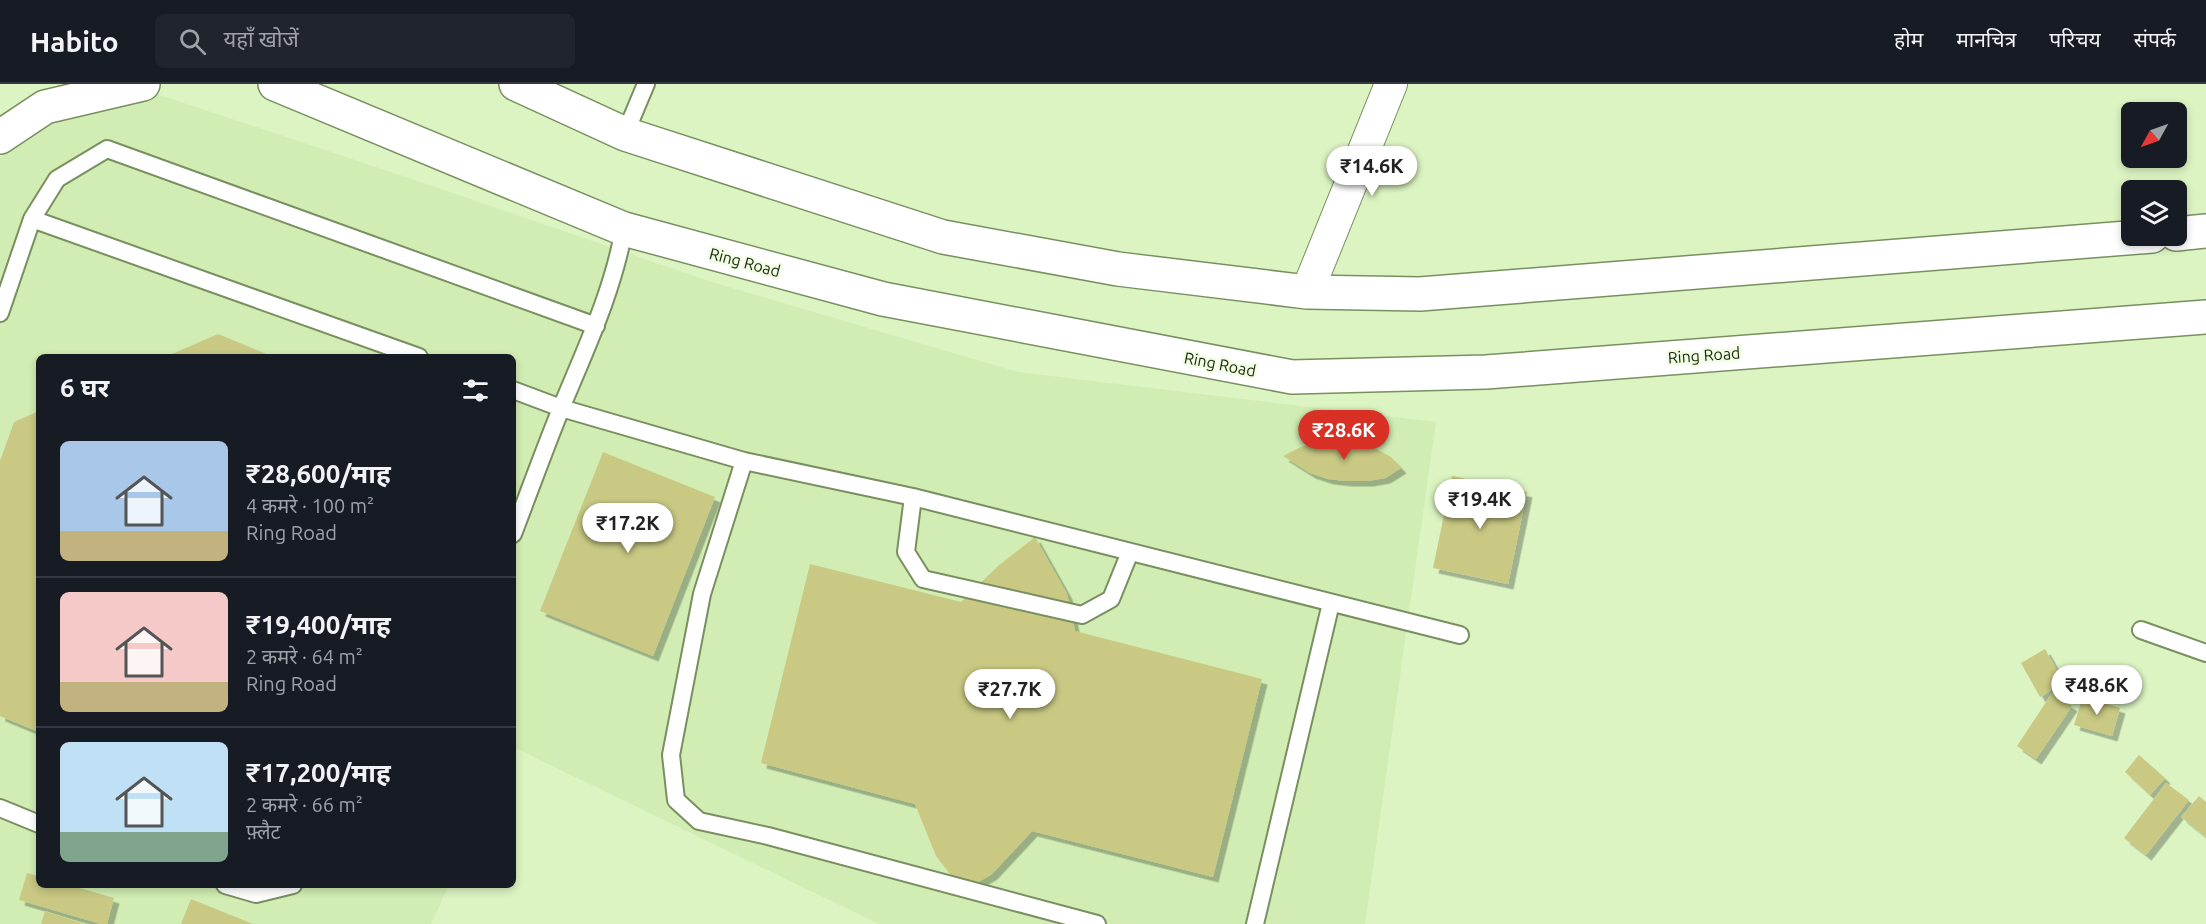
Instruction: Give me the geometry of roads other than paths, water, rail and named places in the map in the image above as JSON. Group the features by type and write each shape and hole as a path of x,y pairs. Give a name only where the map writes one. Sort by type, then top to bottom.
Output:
{"main road":[{"path":"0,137 45,107 143,84"},
{"name":"Ring Road","path":"275,84 624,229 883,299 1292,377 1486,372 2206,317"},
{"path":"516,84 625,134 943,237 1118,269 1306,292 1420,294 2121,238"},
{"path":"2187,233 2206,231"}],"street":[{"path":"1306,292 1390,84"}],"lane":[{"path":"625,134 646,84"},
{"path":"0,313 32,219 57,178 107,149 596,326"},
{"path":"32,219 411,354"},
{"path":"516,526 561,408 596,326 619,255 624,229"},
{"path":"516,391 561,408 744,461 913,497 1460,635"},
{"path":"744,461 702,594 671,754 676,800 699,821 768,836 1097,924"},
{"path":"913,497 906,552 923,579 1082,615 1111,599 1130,552"},
{"path":"1255,924 1331,603"},
{"path":"2141,630 2206,653"},
{"path":"0,808 36,823"},
{"path":"235,888 256,894 281,888"}]}
